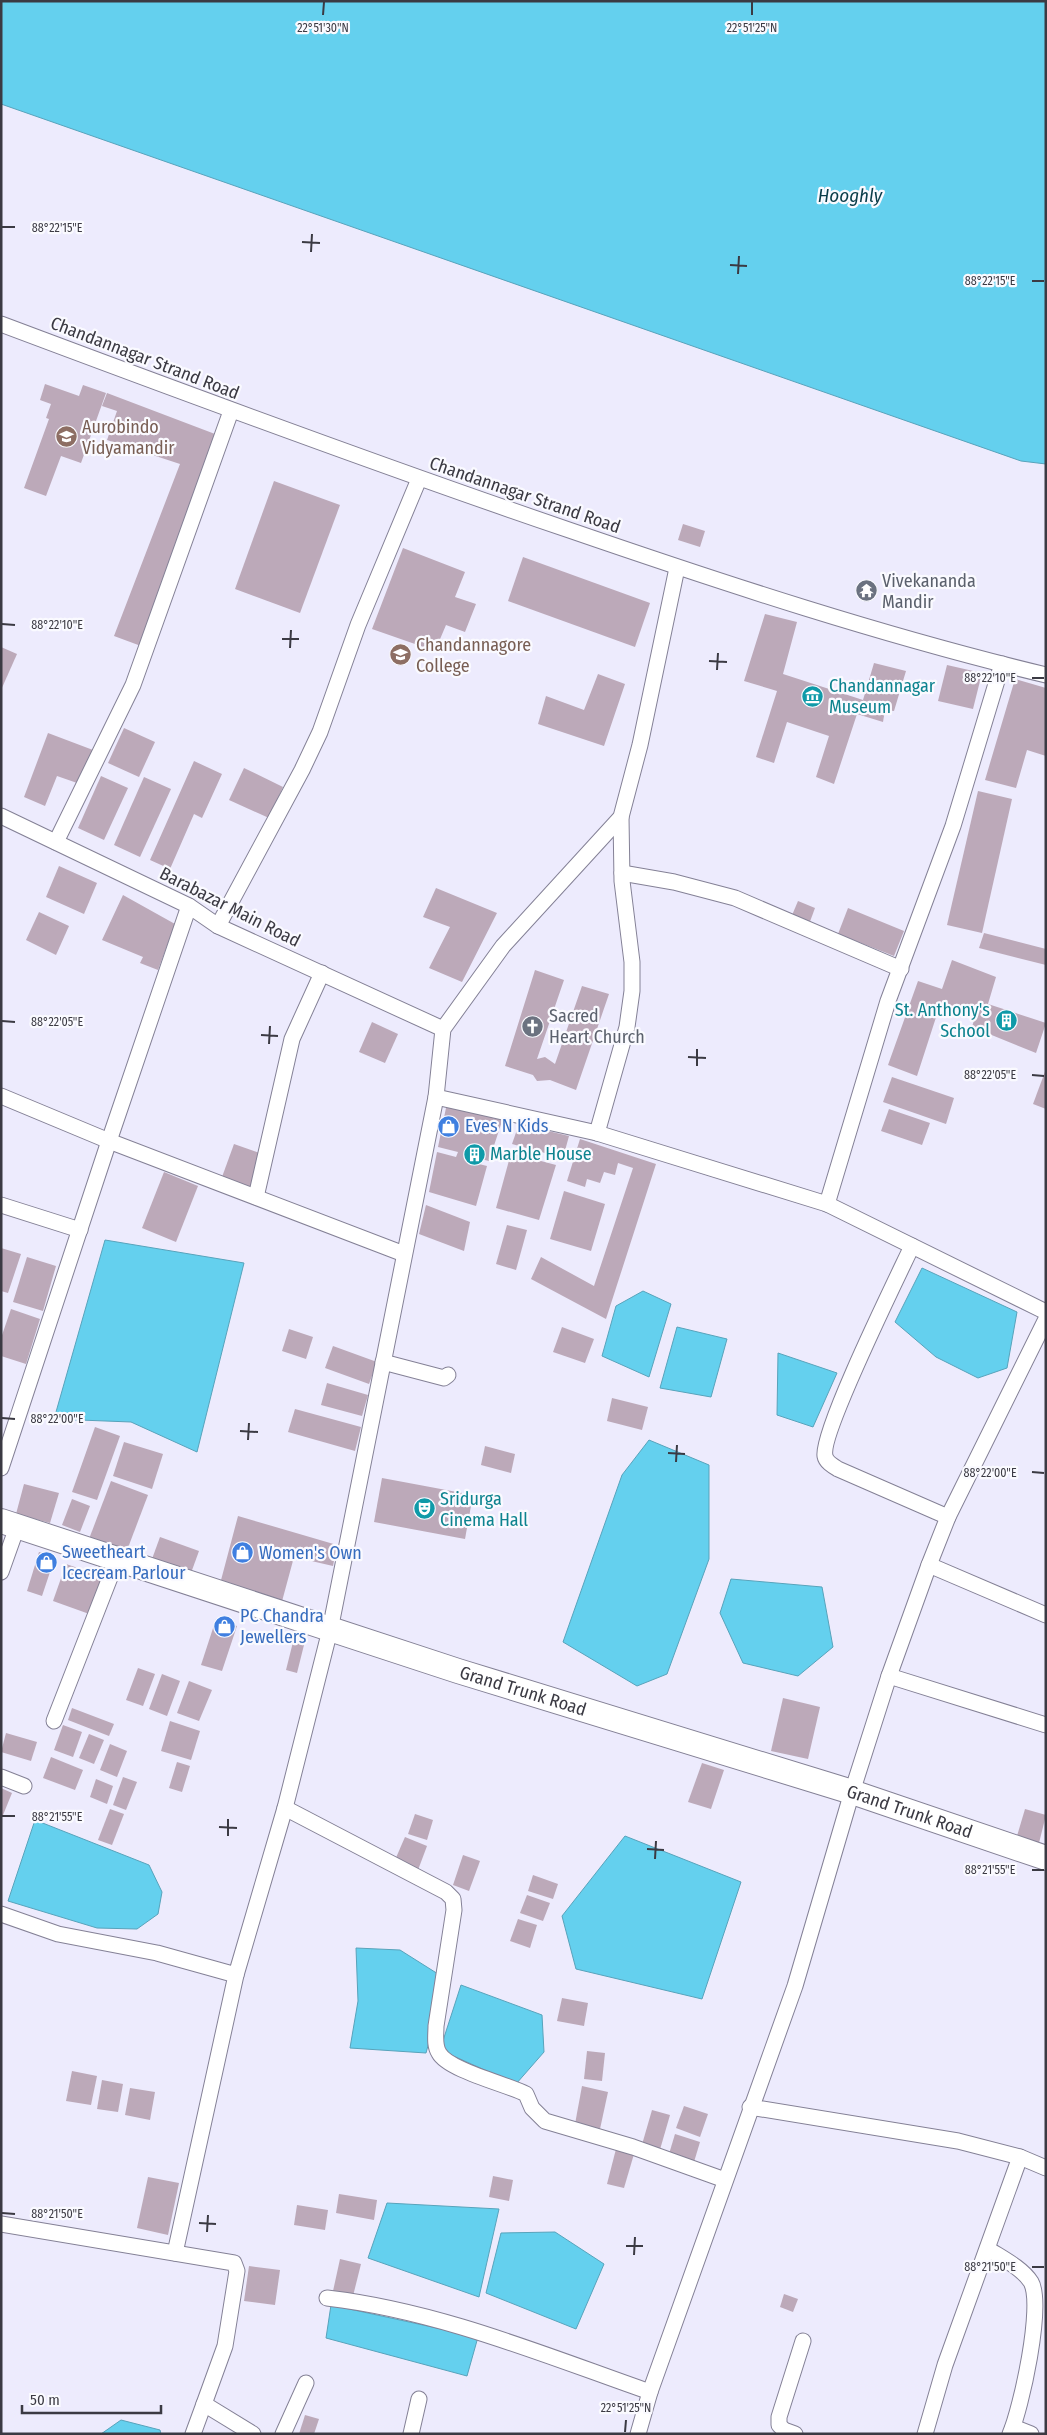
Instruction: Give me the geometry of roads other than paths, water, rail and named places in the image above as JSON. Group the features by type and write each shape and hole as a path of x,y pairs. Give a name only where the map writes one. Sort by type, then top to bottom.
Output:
{"main road":[{"name":"Grand Trunk Road","path":"9,1524 118,1557 330,1630 630,1725 852,1792 1046,1858"}],"street":[{"name":"Chandannagar Strand Road","path":"1,324 231,411 419,479 678,568 855,625 1046,675"},
{"path":"56,842 133,685 231,411"},
{"path":"218,926 302,770 320,732 358,625 419,479"},
{"path":"597,1133 626,1027 632,991 632,962 622,873 621,817 640,746 678,568"},
{"path":"827,1204 886,1010 953,826 1002,664"},
{"name":"Barabazar Main Road","path":"1,816 189,906 218,926 443,1029"},
{"path":"175,2253 236,1974 285,1808 330,1630 436,1097 443,1029 503,946 621,817"},
{"path":"622,873 674,882 734,898 901,969"},
{"path":"1,1468 189,906"},
{"path":"256,1197 292,1039 322,973"},
{"path":"1,1096 109,1141 404,1254"},
{"path":"436,1097 597,1133 827,1204 1046,1312"},
{"path":"1,1205 80,1230"},
{"path":"912,1246 846,1391 830,1429 824,1455 828,1462 838,1469 948,1517"},
{"path":"638,2434 650,2392 750,2107 795,1986 852,1792 889,1676 948,1517 1046,1319"},
{"path":"383,1362 432,1376 444,1378 448,1375"},
{"path":"1,1572 9,1524"},
{"path":"54,1721 118,1557"},
{"path":"930,1565 1046,1616"},
{"path":"889,1676 1046,1725"},
{"path":"1,1777 24,1786"},
{"path":"285,1808 446,1892 453,1900 454,1910 436,2026 435,2042 439,2054 454,2066 526,2094 532,2108 545,2121 633,2147 725,2180"},
{"path":"1,1914 58,1934 157,1953 236,1974"},
{"path":"750,2107 958,2141 1020,2157 1046,2168"},
{"path":"925,2434 945,2365 1020,2157"},
{"path":"1,2224 234,2263 237,2271 225,2346 193,2434"},
{"path":"988,2249 1025,2274 1032,2283 1035,2294 1031,2351 1012,2430 1031,2434"},
{"path":"327,2298 448,2321 650,2392"},
{"path":"795,2434 784,2430 779,2425 779,2417 803,2341"},
{"path":"283,2434 306,2383"},
{"path":"411,2434 419,2399"},
{"path":"204,2404 253,2434"}],"water":[{"name":"Hooghly","path":"1,1 1046,1 1046,464 1021,461 1,104"},
{"path":"105,1240 244,1263 197,1452 131,1422 54,1419"},
{"path":"922,1268 1017,1312 1007,1368 978,1378 936,1357 895,1322"},
{"path":"643,1291 671,1304 649,1377 602,1356 616,1306"},
{"path":"677,1327 727,1339 711,1397 660,1388"},
{"path":"778,1353 837,1373 813,1427 777,1415"},
{"path":"649,1440 709,1465 709,1559 667,1674 637,1686 563,1642 622,1475"},
{"path":"731,1579 822,1587 833,1647 798,1676 743,1663 720,1613"},
{"path":"35,1820 149,1865 162,1892 158,1914 137,1929 97,1928 8,1901"},
{"path":"625,1836 741,1882 702,1999 576,1969 562,1916"},
{"path":"356,1948 400,1950 446,1979 426,2053 350,2048 358,2001"},
{"path":"461,1985 542,2015 544,2052 516,2084 440,2050"},
{"path":"387,2203 499,2209 479,2297 368,2258"},
{"path":"555,2232 604,2264 576,2329 486,2293 501,2233"},
{"path":"331,2305 478,2337 467,2376 326,2338"},
{"path":"121,2420 160,2430 161,2434 101,2434"}],"place":[{"name":"Aurobindo Vidyamandir","path":"66,437"},
{"name":"Vivekananda Mandir","path":"866,591"},
{"name":"Chandannagore College","path":"400,655"},
{"name":"Chandannagar Museum","path":"813,696"},
{"name":"St. Anthony's School","path":"1006,1020"},
{"name":"Sacred Heart Church","path":"533,1026"},
{"name":"Eves N Kids","path":"449,1126"},
{"name":"Marble House","path":"474,1154"},
{"name":"Sridurga Cinema Hall","path":"424,1509"},
{"name":"Women's Own","path":"243,1553"},
{"name":"Sweetheart Icecream Parlour","path":"46,1562"},
{"name":"PC Chandra Jewellers","path":"224,1626"}]}
